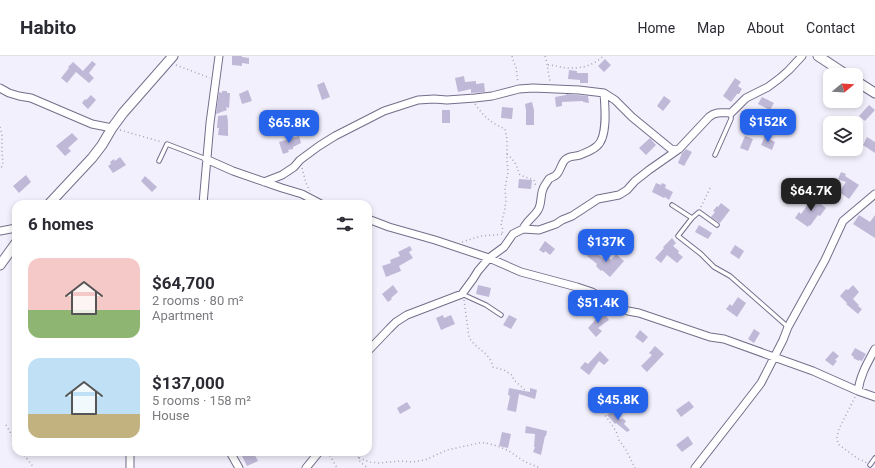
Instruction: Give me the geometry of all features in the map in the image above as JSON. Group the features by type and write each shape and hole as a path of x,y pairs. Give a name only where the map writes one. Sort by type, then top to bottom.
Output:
{"street":[{"path":"203,200 206,159 219,56"},
{"path":"372,347 388,329 407,315 463,295 478,271 489,258 504,247 513,234 523,229 539,230 546,228 572,216 598,199 619,195 627,190 635,181 649,170 679,149 713,114 731,113 735,111 746,98 768,87 780,78 802,56"},
{"path":"818,56 836,68"},
{"path":"53,200 92,158 122,113 171,58"},
{"path":"863,86 875,94"},
{"path":"0,88 9,93 31,98 92,124 112,128"},
{"path":"264,182 282,175 319,146 335,136 384,111 418,100 475,98 492,96 519,89 552,88 604,93 615,100 632,117 671,149 679,149"},
{"path":"523,229 526,222 538,211 543,188 550,178 556,175 563,162 567,158 579,156 597,146 602,136 606,118 604,93"},
{"path":"206,159 233,171 314,200"},
{"path":"695,468 761,383 788,327 825,260 843,221 875,194"},
{"path":"372,221 489,258 521,272 592,292 628,311 639,313 710,337 724,339 813,371 875,397"},
{"path":"0,231 12,229"},
{"path":"0,266 12,249"},
{"path":"858,391 859,382 875,349"},
{"path":"130,456 130,468"},
{"path":"232,456 239,468"},
{"path":"306,468 316,456"}],"lane":[{"path":"715,155 731,119 731,113"},
{"path":"159,161 167,144 206,159"},
{"path":"672,205 692,218"},
{"path":"717,225 699,212 692,218 678,236 701,254 714,267 730,276 788,327"},
{"path":"463,295 486,305 501,315"},
{"path":"870,465 875,458"}],"path":[{"path":"512,56 516,67 519,89"},
{"path":"545,56 548,64 548,73 552,88"},
{"path":"548,64 562,67 580,68 594,63 603,56"},
{"path":"171,58 177,66 216,79"},
{"path":"475,98 475,104 481,112 491,122 505,129 507,139 508,172 505,188 506,203 501,224 503,230 502,234"},
{"path":"0,127 3,142 1,151 3,164 0,170"},
{"path":"112,128 162,141 167,144"},
{"path":"507,154 512,158 518,168 519,174 525,178 534,180 535,184 543,188"},
{"path":"300,160 306,183 310,190 311,198"},
{"path":"699,212 711,186"},
{"path":"454,247 461,242 481,236 513,234"},
{"path":"463,295 469,337 471,341 486,353 492,362 493,367 504,370 512,375 514,380 525,390"},
{"path":"858,391 836,437 838,444 857,458 870,465"},
{"path":"594,399 616,431 619,440 635,468"},
{"path":"6,425 12,435"},
{"path":"359,458 369,462 379,463 401,461 412,462 425,460 447,450 478,442 510,452 516,457 539,468"},
{"path":"25,456 34,468"},
{"path":"330,456 338,468"},
{"path":"357,456 360,462 368,468"}],"building":[{"path":"232,56 249,58 249,64 242,63 242,66 232,65"},
{"path":"605,59 611,65 604,72 598,66"},
{"path":"92,61 96,64 89,73 94,78 89,83 76,72 67,83 61,78 73,62 83,71"},
{"path":"569,70 577,71 577,73 588,73 588,83 580,83 580,80 568,79"},
{"path":"464,76 465,82 476,81 476,84 484,83 485,92 471,93 471,89 458,92 455,78"},
{"path":"735,78 741,82 738,86 742,89 731,102 723,96"},
{"path":"324,82 330,97 322,100 317,85"},
{"path":"248,90 252,101 242,104 239,94"},
{"path":"222,91 227,91 227,93 230,93 229,108 226,107 227,110 216,114 219,92 222,93"},
{"path":"566,94 588,96 589,103 583,101 562,102 562,106 556,107 555,97"},
{"path":"91,95 96,100 88,109 82,103"},
{"path":"664,96 671,101 663,111 657,106"},
{"path":"762,97 774,103 770,110 758,104"},
{"path":"532,102 534,110 534,125 526,125 525,104"},
{"path":"869,105 875,110 865,121 863,119 863,116 859,116"},
{"path":"502,107 513,108 512,119 501,118"},
{"path":"442,110 450,110 450,123 442,123"},
{"path":"227,115 228,136 218,135 218,116"},
{"path":"72,133 78,139 68,148 71,151 65,156 56,146"},
{"path":"299,136 301,143 293,147 293,149 288,150 289,152 283,154 279,142"},
{"path":"745,136 753,139 748,151 740,148"},
{"path":"765,136 775,142 772,150 761,145"},
{"path":"867,137 875,142 875,153 863,145"},
{"path":"650,138 656,145 646,155 639,148"},
{"path":"686,149 692,152 684,166 678,163 682,153"},
{"path":"120,157 126,165 113,173 108,166 114,159 115,161"},
{"path":"841,172 846,174 845,176 859,185 849,199 839,192 846,182 838,179"},
{"path":"26,175 31,182 19,193 13,186"},
{"path":"145,176 157,187 152,192 141,181"},
{"path":"519,179 532,180 531,189 518,188"},
{"path":"656,183 666,185 665,188 673,192 669,200 652,192"},
{"path":"808,194 826,208 808,227 795,218 799,212 801,214 809,203 804,200"},
{"path":"721,203 730,210 720,223 711,217 715,212 713,211"},
{"path":"859,215 870,222 875,215 875,238 853,224"},
{"path":"699,225 712,233 708,239 695,232"},
{"path":"672,238 676,243 673,246 683,257 677,263 667,255 661,263 655,258"},
{"path":"545,241 555,249 550,255 545,251 544,253 539,250"},
{"path":"735,245 744,251 739,259 730,253"},
{"path":"410,246 412,250 409,252 413,258 399,266 401,271 386,277 382,266 391,263 390,260 400,256 398,252"},
{"path":"591,250 603,258 606,255 611,260 616,254 624,261 610,277 602,270 601,271 596,266 597,264 587,256"},
{"path":"393,285 398,292 388,302 382,294"},
{"path":"478,285 491,288 489,297 476,294"},
{"path":"853,285 859,292 853,299 862,309 858,314 846,304 847,303 840,296 846,289 848,290"},
{"path":"738,297 746,303 737,317 726,309 730,304 732,306"},
{"path":"603,311 609,320 598,328 602,331 596,337 588,328"},
{"path":"443,315 444,318 451,315 455,324 441,330 436,318"},
{"path":"509,315 517,319 511,329 503,325"},
{"path":"754,329 760,333 754,343 748,339"},
{"path":"640,330 648,337 643,343 635,337"},
{"path":"655,346 664,354 647,372 641,366 652,355 649,353"},
{"path":"855,348 866,354 862,361 853,358 854,357 851,355"},
{"path":"600,351 609,360 604,365 599,361 589,375 580,368 585,362 588,364"},
{"path":"833,351 839,356 835,360 837,361 833,366 825,360"},
{"path":"509,388 530,392 530,388 537,390 535,399 519,394 516,412 507,410 510,396 508,395"},
{"path":"689,401 694,407 681,417 676,410"},
{"path":"407,402 411,408 400,414 397,408"},
{"path":"612,411 621,420 622,418 626,421 624,424 630,430 627,432 616,423 615,424 607,415"},
{"path":"526,426 547,431 541,455 533,452 535,447 535,434 525,433"},
{"path":"502,432 511,434 508,448 499,446"},
{"path":"688,436 693,444 682,452 676,445"},
{"path":"242,456 255,456 258,461 247,466"}]}
